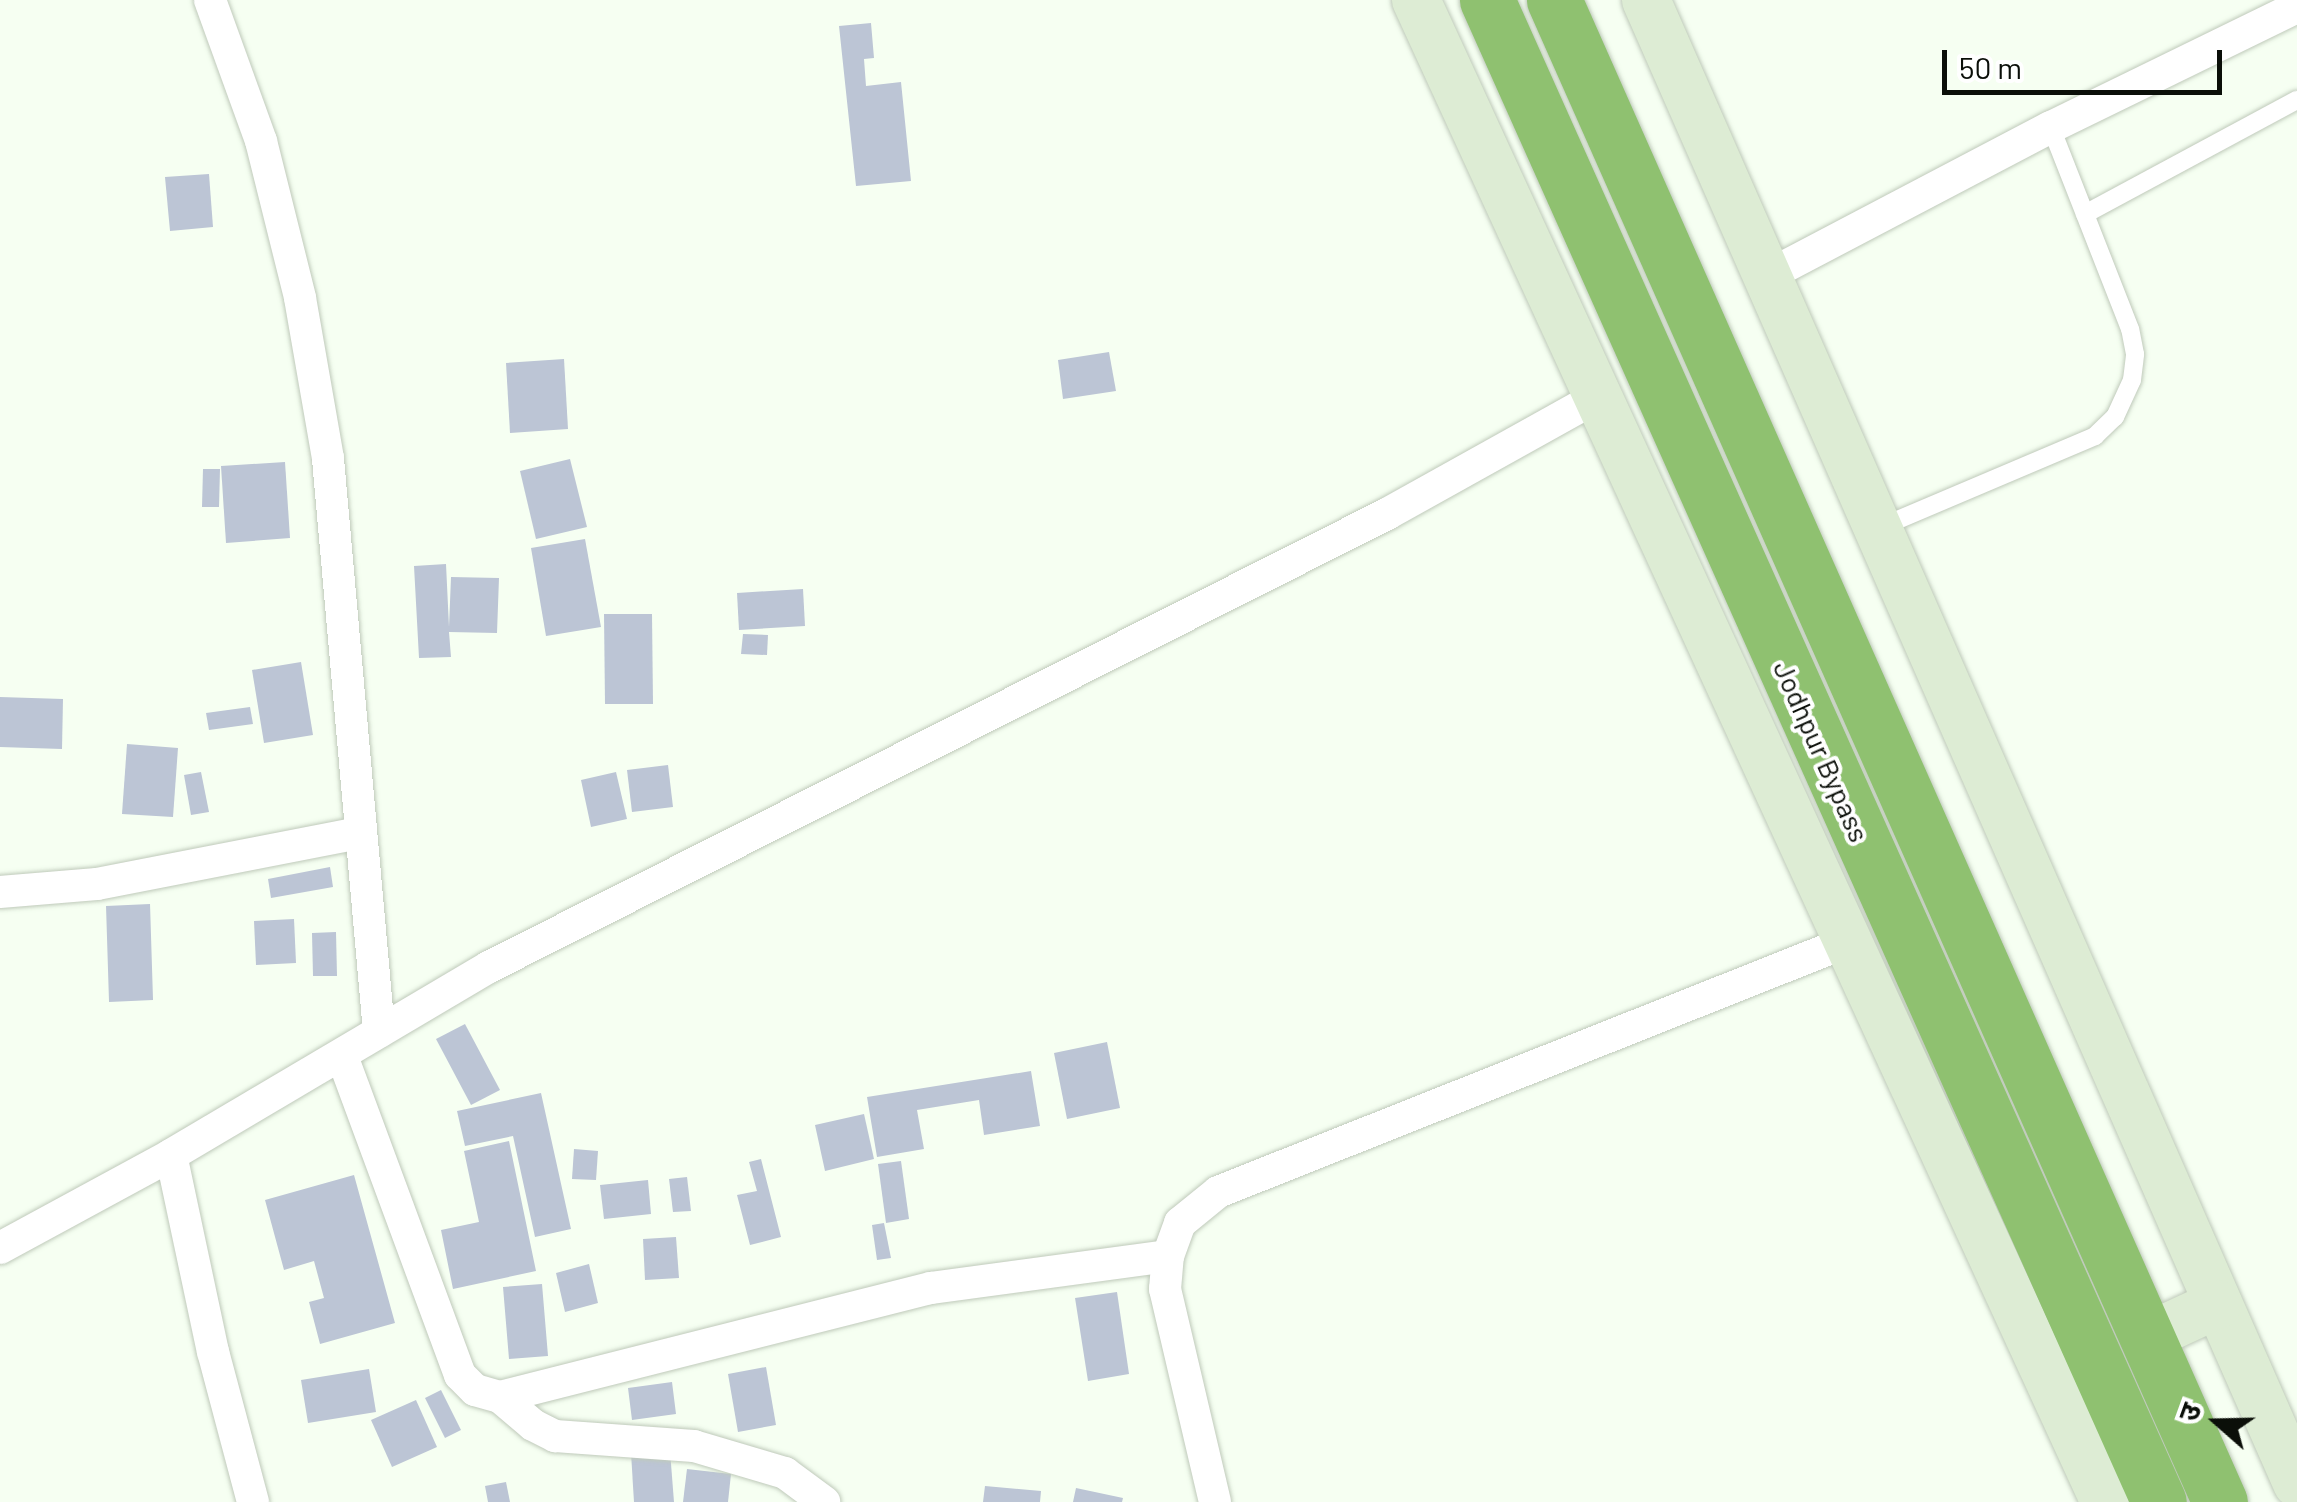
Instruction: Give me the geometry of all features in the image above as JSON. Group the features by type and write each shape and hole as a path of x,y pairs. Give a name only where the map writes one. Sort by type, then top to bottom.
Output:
{"highway":[{"name":"Jodhpur Bypass","path":"1487,0 2072,1367 2160,1502"},
{"path":"1554,0 2220,1502"}],"street":[{"path":"210,0 261,141 300,298 328,459 379,1032"},
{"path":"1416,0 1850,941 2072,1367 2106,1502"},
{"path":"1646,0 2297,1483"},
{"path":"1767,276 2051,127 2297,7"},
{"path":"0,1248 171,1156 489,967 1388,514 1599,396"},
{"path":"0,892 96,884 359,833"},
{"path":"1215,1502 1164,1290 1168,1256 1180,1223 1218,1192 1850,941"},
{"path":"342,1056 460,1376 475,1390 500,1397 533,1426 555,1436 694,1446 785,1473 824,1502"},
{"path":"171,1156 213,1352 254,1502"},
{"path":"500,1397 931,1288 1168,1256"},
{"path":"2146,1336 2218,1304"}],"lane":[{"path":"2085,214 2297,100"},
{"path":"1876,530 2095,436 2116,417 2132,380 2135,354 2130,329 2051,127"}],"building":[{"path":"871,23 874,58 864,59 866,86 901,82 911,181 856,186 839,26"},
{"path":"209,174 213,227 170,231 165,177"},
{"path":"1109,352 1116,391 1063,399 1058,360"},
{"path":"564,359 568,429 510,433 506,363"},
{"path":"570,459 587,527 536,539 520,471"},
{"path":"285,462 290,538 226,543 221,466"},
{"path":"203,469 220,469 219,507 202,507"},
{"path":"585,539 601,627 546,636 531,548"},
{"path":"446,564 449,627 451,577 499,578 497,633 449,632 451,657 419,658 414,566"},
{"path":"803,589 805,626 739,630 737,593"},
{"path":"604,614 652,614 653,704 605,704"},
{"path":"743,634 768,635 767,655 741,654"},
{"path":"301,662 313,735 264,743 252,670"},
{"path":"0,697 63,699 62,749 0,747"},
{"path":"250,707 253,724 209,730 206,713"},
{"path":"127,744 178,748 173,817 122,814"},
{"path":"668,765 673,807 632,812 627,770"},
{"path":"201,772 209,812 191,815 184,775"},
{"path":"616,772 627,819 591,827 581,780"},
{"path":"330,867 333,887 271,898 268,879"},
{"path":"150,904 153,1000 109,1002 106,906"},
{"path":"294,919 296,963 256,965 254,921"},
{"path":"336,932 337,976 313,976 312,933"},
{"path":"465,1024 500,1090 471,1105 436,1039"},
{"path":"1107,1042 1120,1108 1067,1119 1054,1053"},
{"path":"1031,1071 1040,1126 984,1135 979,1100 917,1110 924,1149 877,1157 867,1097"},
{"path":"541,1093 571,1229 535,1237 513,1136 465,1146 457,1111"},
{"path":"864,1114 874,1159 825,1171 815,1125"},
{"path":"509,1141 536,1271 453,1289 441,1230 479,1222 464,1151"},
{"path":"574,1149 598,1151 596,1180 572,1179"},
{"path":"761,1159 781,1237 750,1245 737,1195 757,1191 749,1162"},
{"path":"901,1161 909,1219 886,1223 878,1164"},
{"path":"354,1175 395,1323 320,1344 309,1302 324,1298 314,1261 284,1270 265,1200"},
{"path":"687,1177 691,1211 673,1212 669,1179"},
{"path":"648,1180 651,1214 604,1219 600,1185"},
{"path":"884,1223 891,1258 877,1260 872,1225"},
{"path":"676,1237 679,1278 645,1280 643,1239"},
{"path":"589,1264 598,1303 565,1312 556,1273"},
{"path":"542,1284 548,1356 509,1359 503,1287"},
{"path":"1117,1292 1129,1374 1088,1381 1075,1298"},
{"path":"766,1367 776,1425 738,1432 728,1374"},
{"path":"369,1369 376,1412 308,1423 301,1380"},
{"path":"672,1382 676,1414 632,1420 628,1388"},
{"path":"441,1390 461,1430 445,1438 425,1398"},
{"path":"416,1400 437,1447 392,1467 371,1420"},
{"path":"670,1451 674,1502 634,1502 631,1453"},
{"path":"687,1469 731,1474 728,1502 683,1502"},
{"path":"506,1482 510,1502 488,1502 485,1486"},
{"path":"985,1486 1041,1491 1040,1502 983,1502"},
{"path":"1076,1488 1123,1498 1122,1502 1073,1502"}]}
